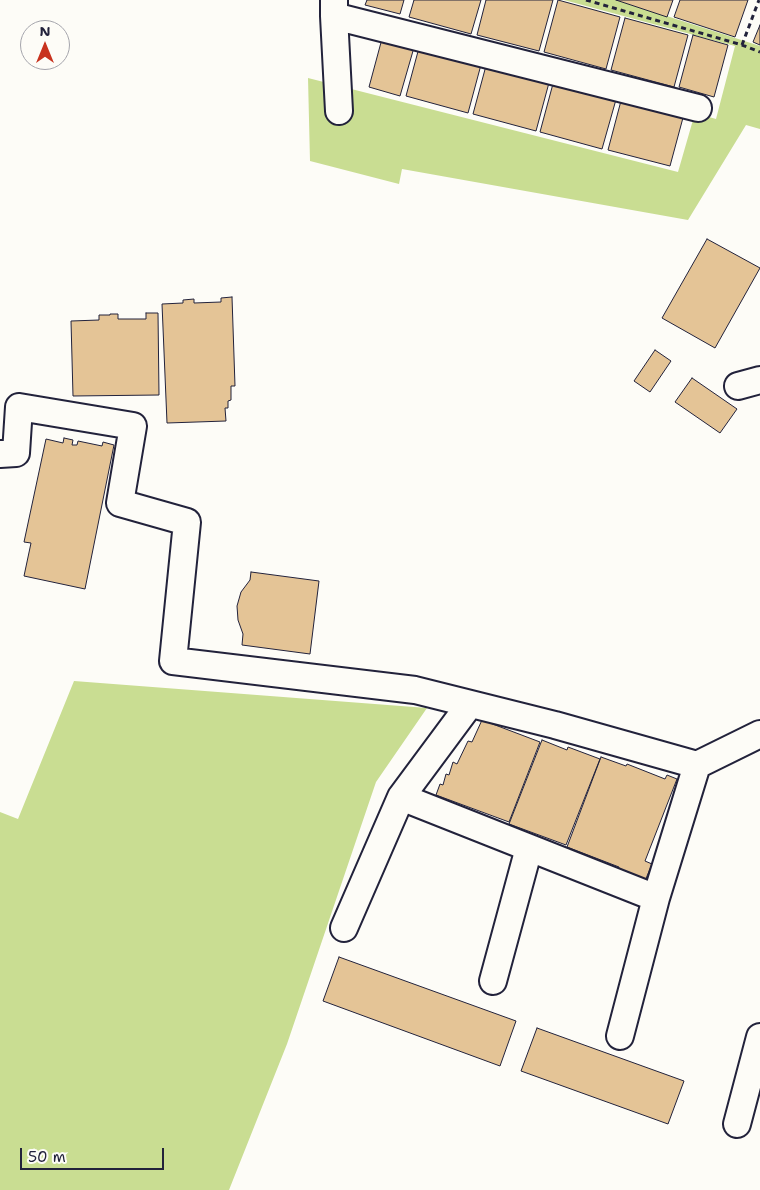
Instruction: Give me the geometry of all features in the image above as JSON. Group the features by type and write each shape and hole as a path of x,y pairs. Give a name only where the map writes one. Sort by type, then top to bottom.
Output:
{"street":[{"path":"339,111 334,8 698,108"},
{"path":"0,454 16,453 19,407 133,426 120,503 187,522 173,661 415,690 555,725 697,765 760,734"},
{"path":"344,928 401,797 470,704"},
{"path":"620,1036 656,898 697,765"},
{"path":"401,797 656,898"},
{"path":"493,981 529,848"},
{"path":"737,1124 760,1037"}],"path":[{"path":"586,0 742,45 760,52"},
{"path":"742,45 759,0"}],"green space":[{"path":"564,0 617,0 760,46 760,129 746,125 688,220 402,169 399,184 310,161 308,78 678,172 695,113 716,119 735,46"},
{"path":"74,681 427,708 376,782 287,1044 229,1190 0,1190 0,812 18,819"}],"building":[{"path":"367,0 404,0 400,14 365,5"},
{"path":"414,0 481,0 471,34 409,17"},
{"path":"486,0 553,0 539,51 477,35"},
{"path":"558,0 620,17 606,69 544,52"},
{"path":"616,0 673,0 667,17"},
{"path":"680,0 748,0 735,37 674,17"},
{"path":"625,18 688,35 674,87 611,70"},
{"path":"760,25 760,45 753,42"},
{"path":"383,35 415,44 400,96 369,87"},
{"path":"693,35 728,45 714,97 679,87"},
{"path":"420,44 482,61 468,113 406,96"},
{"path":"487,62 550,79 536,131 473,114"},
{"path":"554,80 617,96 602,149 540,132"},
{"path":"622,97 684,114 670,166 608,150"},
{"path":"707,239 760,268 715,348 662,318"},
{"path":"232,297 235,386 231,386 231,400 228,401 228,408 225,408 226,421 167,423 162,304 183,303 183,300 194,299 194,303 221,302 221,298"},
{"path":"146,313 158,313 159,395 73,396 71,321 99,320 99,315 110,314 118,314 118,319 146,319"},
{"path":"655,350 671,361 650,392 634,381"},
{"path":"692,378 737,409 720,433 675,402"},
{"path":"64,438 73,440 72,445 77,445 78,441 102,446 103,442 114,445 85,589 24,576 31,543 24,542 46,439 63,443"},
{"path":"251,572 319,581 310,654 242,645 243,634 238,620 237,606 241,592 250,580"},
{"path":"482,720 540,742 509,822 436,795 440,784 443,785 446,774 449,775 453,762 457,764 468,741 472,742"},
{"path":"542,740 567,750 568,747 600,759 566,845 509,824"},
{"path":"601,757 626,766 627,764 665,779 667,775 677,779 645,861 652,864 645,881 618,871 619,867 567,847"},
{"path":"339,957 516,1021 500,1066 323,1001"},
{"path":"537,1028 684,1081 668,1124 521,1071"}]}
